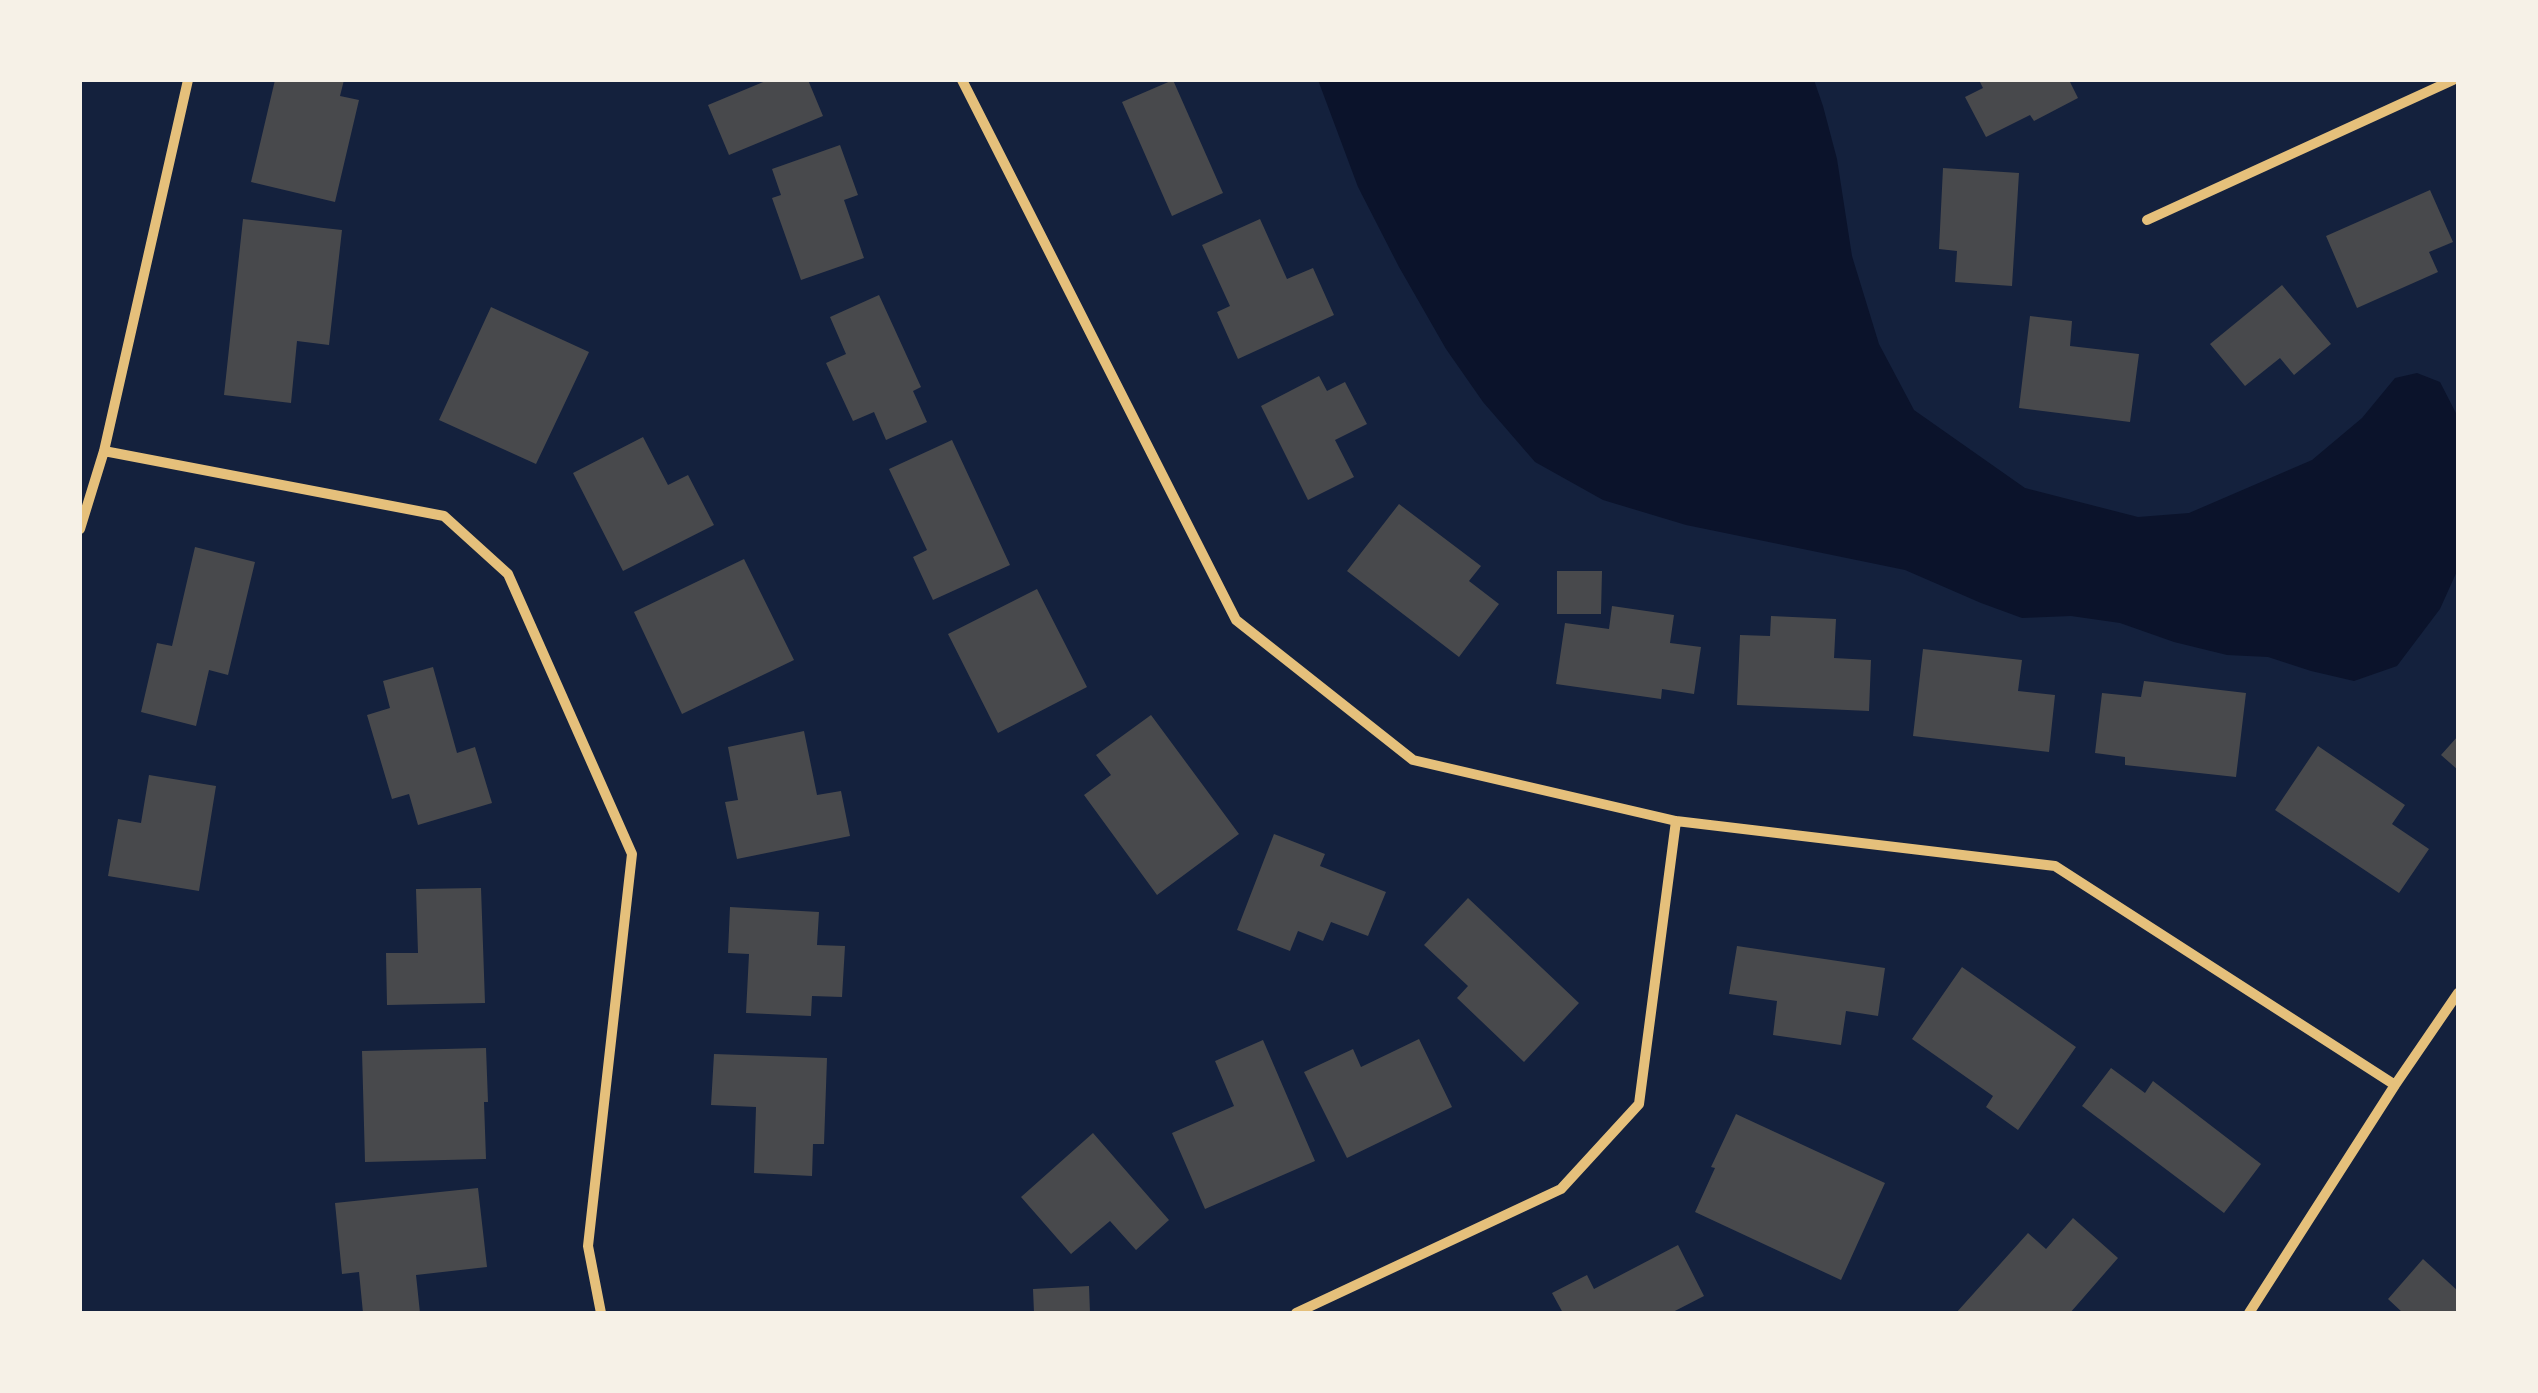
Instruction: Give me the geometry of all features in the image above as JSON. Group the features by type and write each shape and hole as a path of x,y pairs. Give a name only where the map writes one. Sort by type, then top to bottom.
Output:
{"street":[{"path":"80,529 104,451 188,80"},
{"path":"962,80 1236,620 1413,760 1676,821 2055,866 2396,1085"},
{"path":"2146,220 2453,80"},
{"path":"104,451 444,516 508,574 632,854 588,1246 601,1313"},
{"path":"1296,1313 1561,1189 1639,1104 1676,821"},
{"path":"2249,1313 2458,994"}],"water":[{"path":"1318,80 1814,80 1837,159 1852,256 1879,344 1914,410 2025,488 2138,517 2189,513 2312,460 2362,418 2395,378 2417,373 2440,382 2458,417 2458,569 2440,609 2397,666 2354,681 2268,657 2227,655 2174,642 2120,623 2071,616 2022,618 1905,570 1686,525 1603,500 1535,462 1483,402 1446,349 1358,187"}],"building":[{"path":"275,80 344,80 340,96 359,100 335,202 251,182"},
{"path":"768,80 808,80 823,116 729,155 708,105"},
{"path":"1173,80 1223,193 1172,216 1122,102"},
{"path":"1979,80 2069,80 2078,98 2034,121 2030,115 1986,137 1965,97 1983,88"},
{"path":"840,145 858,195 844,200 864,258 801,280 772,198 781,195 772,169"},
{"path":"1943,168 2019,173 2012,286 1955,282 1957,251 1939,249"},
{"path":"2430,190 2453,242 2429,252 2438,272 2357,308 2326,236"},
{"path":"243,219 342,230 329,345 297,341 291,403 224,395"},
{"path":"1260,219 1287,279 1313,268 1334,315 1238,359 1217,312 1230,306 1202,245"},
{"path":"2282,285 2331,344 2294,375 2280,358 2245,386 2210,344"},
{"path":"879,295 921,387 913,391 927,422 886,440 874,412 853,421 826,363 846,354 830,317"},
{"path":"491,307 589,352 536,464 439,420"},
{"path":"2030,316 2072,321 2070,346 2139,354 2130,422 2019,408"},
{"path":"1319,376 1327,391 1345,382 1367,424 1335,440 1354,477 1308,500 1261,406"},
{"path":"643,437 668,485 688,475 714,525 623,571 573,473"},
{"path":"952,440 1010,565 933,600 913,557 927,550 889,469"},
{"path":"1399,504 1481,566 1469,581 1499,604 1459,657 1347,571"},
{"path":"195,547 255,562 228,675 209,670 196,726 141,712 157,643 172,646"},
{"path":"744,559 794,660 682,714 634,612"},
{"path":"1557,571 1602,571 1601,614 1557,614"},
{"path":"1037,589 1087,687 998,733 948,634"},
{"path":"1612,606 1674,615 1670,643 1701,647 1694,694 1662,689 1661,699 1556,684 1565,623 1609,629"},
{"path":"1771,616 1836,619 1834,658 1871,660 1869,711 1737,705 1740,635 1770,636"},
{"path":"1923,649 2022,660 2018,691 2055,695 2049,752 1913,736"},
{"path":"433,667 457,753 475,747 492,803 418,825 409,794 392,799 367,715 390,708 383,681"},
{"path":"2144,681 2246,693 2236,777 2125,765 2125,757 2095,753 2102,693 2141,697"},
{"path":"1151,715 1239,834 1157,895 1084,795 1111,775 1096,755"},
{"path":"804,731 817,795 841,791 850,836 737,859 725,802 738,800 728,747"},
{"path":"2458,736 2458,770 2441,755"},
{"path":"2318,746 2405,805 2392,824 2429,849 2399,893 2275,810"},
{"path":"149,775 216,786 199,891 108,876 118,819 141,823"},
{"path":"1274,834 1325,854 1320,866 1386,892 1368,936 1331,922 1323,941 1298,931 1290,951 1237,930"},
{"path":"481,888 485,1003 387,1005 386,953 418,953 416,889"},
{"path":"1468,898 1579,1003 1524,1062 1457,998 1468,986 1424,945"},
{"path":"730,907 819,912 817,945 845,946 842,997 812,996 811,1016 746,1013 749,954 728,953"},
{"path":"1737,946 1885,968 1878,1016 1846,1011 1841,1045 1773,1035 1777,1001 1729,994"},
{"path":"1962,967 2076,1047 2018,1130 1986,1107 1993,1096 1912,1039"},
{"path":"1419,1039 1452,1107 1347,1158 1304,1072 1353,1049 1361,1067"},
{"path":"1263,1040 1315,1161 1205,1209 1172,1133 1234,1106 1215,1061"},
{"path":"486,1048 486,1159 365,1162 362,1051"},
{"path":"714,1054 827,1058 824,1144 813,1144 812,1176 754,1173 756,1107 711,1105"},
{"path":"2111,1068 2145,1093 2153,1081 2261,1164 2224,1213 2082,1106"},
{"path":"1736,1114 1885,1183 1841,1280 1695,1212"},
{"path":"1093,1133 1169,1220 1136,1250 1110,1221 1071,1254 1021,1197"},
{"path":"478,1188 487,1267 416,1275 420,1313 363,1313 359,1272 342,1274 335,1203"},
{"path":"2073,1218 2118,1258 2070,1313 1956,1313 2028,1233 2046,1249"},
{"path":"1678,1245 1704,1296 1671,1313 1563,1313 1552,1293 1587,1275 1594,1289"},
{"path":"2423,1259 2458,1291 2458,1313 2403,1313 2388,1299"},
{"path":"1089,1286 1090,1313 1034,1313 1033,1289"}]}
